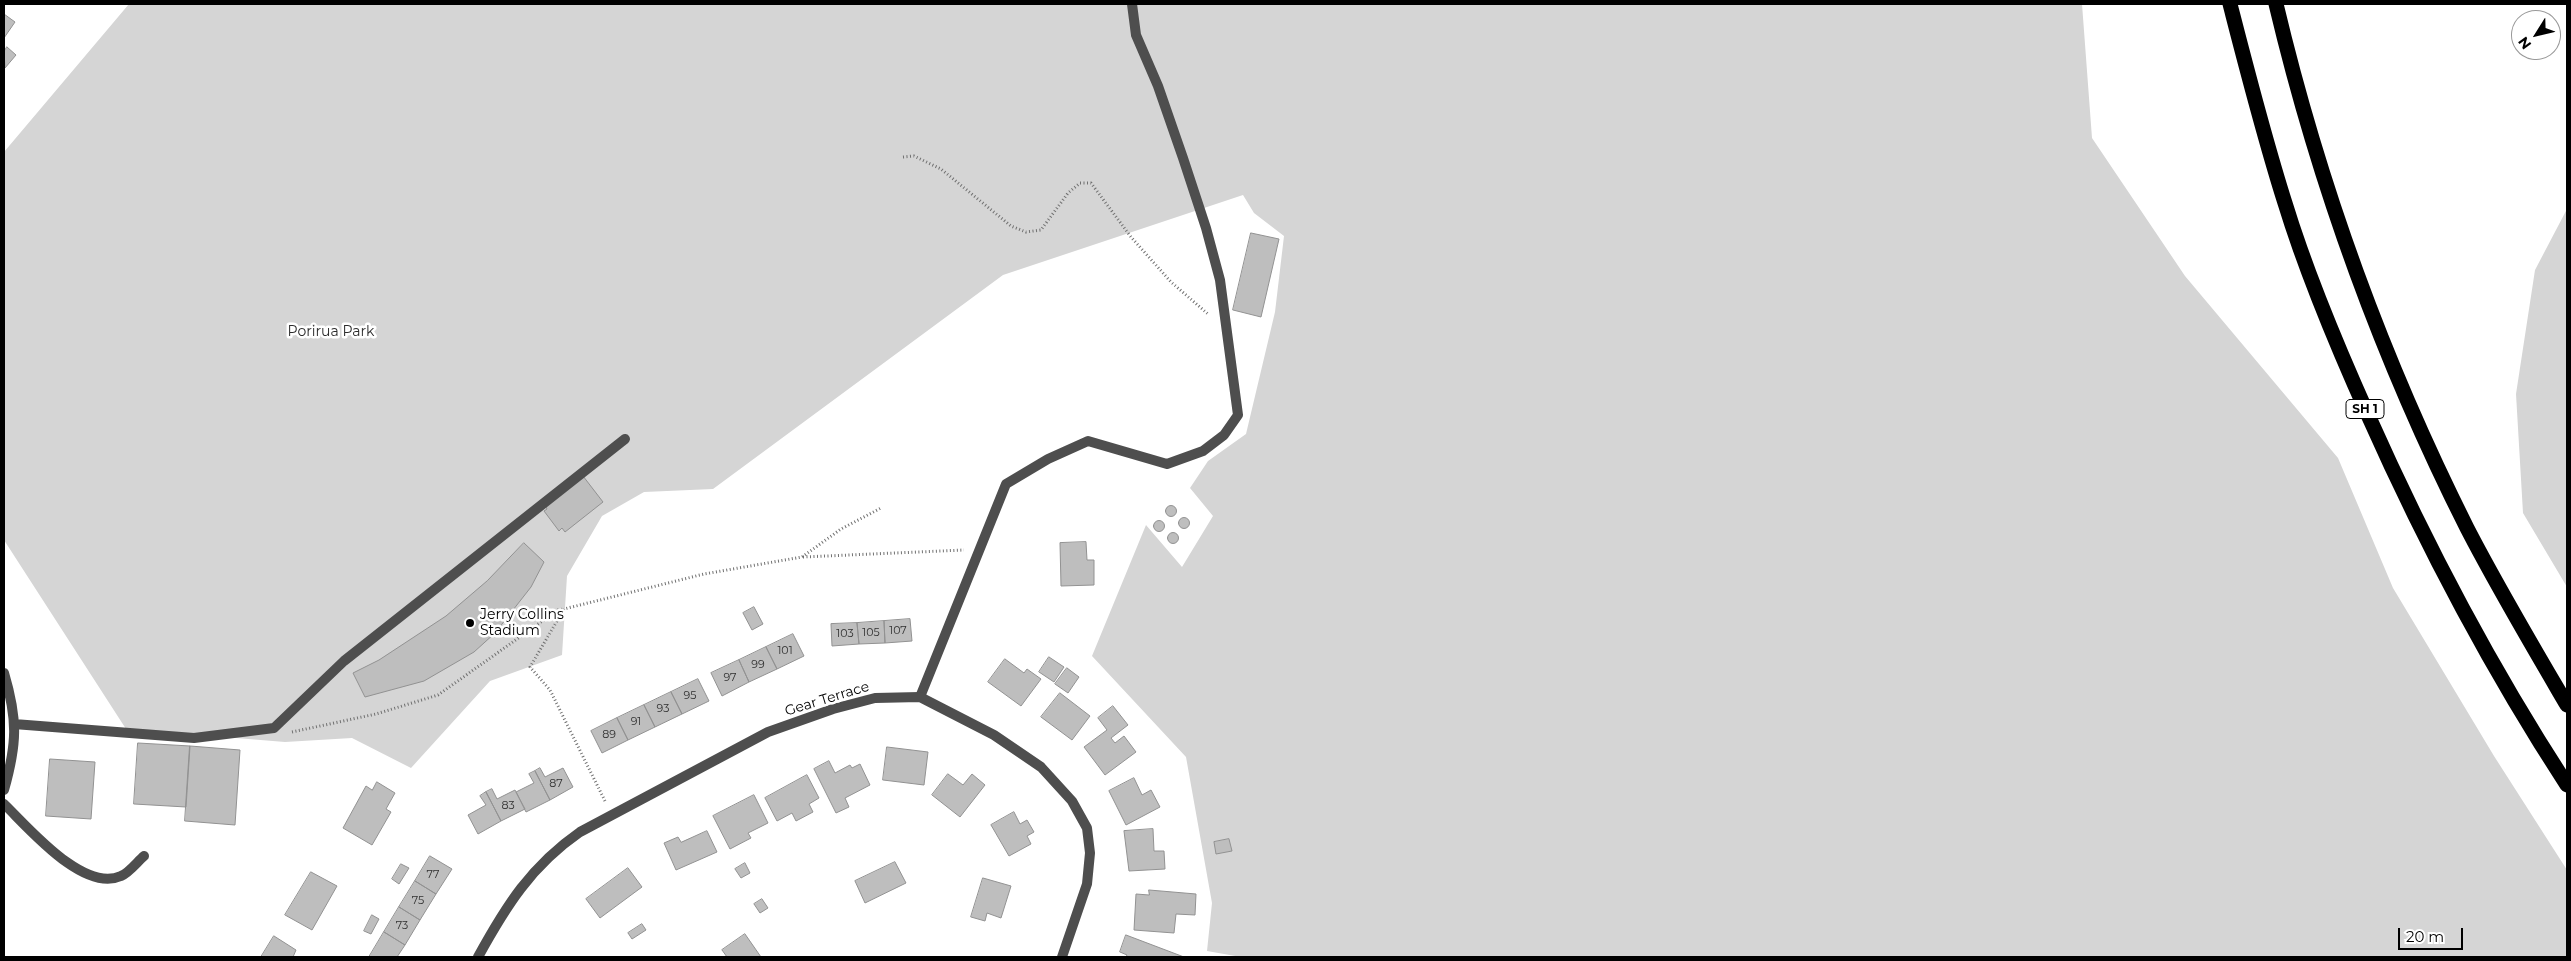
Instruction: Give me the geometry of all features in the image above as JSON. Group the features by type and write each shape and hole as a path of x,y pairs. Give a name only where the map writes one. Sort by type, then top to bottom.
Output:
{"highway":[{"name":"SH 1","path":"2230,4 2285,204 2338,348 2393,472 2453,593 2519,709 2567,785"},
{"path":"2276,4 2321,168 2364,295 2390,359 2467,527 2567,705"}],"street":[{"path":"920,697 1006,484 1048,459 1088,441 1167,464 1203,451 1224,435 1238,415 1220,280 1206,228 1158,86 1136,35 1132,4"},
{"path":"14,724 194,738 274,728 344,661 626,439"},
{"path":"4,673 10,694 14,724 14,754 4,790"},
{"name":"Gear Terrace","path":"478,957 509,902 532,873 558,847 580,832 768,732 833,709 875,698 920,697 994,735 1042,767 1072,801 1087,828 1090,854 1086,884 1062,957"},
{"path":"4,804 67,864 96,878 121,876 144,856"}],"path":[{"path":"903,157 914,156 941,169 1011,226 1026,232 1041,230 1068,193 1080,183 1091,183 1131,237 1171,282 1226,329"},
{"path":"802,557 840,529 881,508"},
{"path":"274,728 296,732 376,714 438,696 558,610 704,574 802,557 980,549"},
{"path":"564,609 530,666 550,690 612,815"}],"green space":[{"name":"Porirua Park","path":"129,4 2082,4 2092,138 2185,276 2338,458 2393,588 2494,756 2567,870 2567,957 1241,957 1207,951 1212,903 1186,757 1092,656 1146,525 1182,567 1213,516 1190,488 1208,461 1246,434 1275,312 1284,236 1254,213 1243,195 1003,275 713,489 644,492 602,516 567,576 562,655 490,681 411,768 352,738 285,742 126,729 4,540 4,152"},
{"path":"2567,209 2567,587 2523,513 2516,394 2535,270"}],"building":[{"path":"4,14 15,22 4,38"},
{"path":"7,47 16,55 5,68 4,52"},
{"path":"1251,233 1279,239 1261,317 1233,310"},
{"path":"583,476 603,502 565,532 562,528 559,531 544,511 547,509 545,505"},
{"path":"1171,505 1177,511 1171,517 1165,511"},
{"path":"1184,517 1190,523 1184,529 1178,523"},
{"path":"1159,520 1165,526 1159,532 1153,526"},
{"path":"1173,532 1179,538 1173,544 1167,538"},
{"path":"1086,542 1087,560 1094,560 1094,585 1061,586 1060,543"},
{"name":"Jerry Collins Stadium","path":"524,543 544,562 531,587 495,633 474,652 424,681 365,697 353,673 379,660 446,616 487,581"},
{"path":"754,607 763,624 752,630 743,613"},
{"path":"910,619 912,641 885,643 884,621"},
{"path":"884,621 885,643 859,644 857,623"},
{"path":"857,623 859,644 832,646 831,624"},
{"path":"793,634 804,656 777,669 766,647"},
{"path":"766,647 777,669 749,682 739,660"},
{"path":"1049,657 1064,667 1054,682 1039,672"},
{"path":"1005,659 1024,673 1027,669 1041,679 1021,706 988,682"},
{"path":"739,660 749,682 722,696 711,673"},
{"path":"1067,668 1079,677 1068,693 1055,684"},
{"path":"698,679 709,701 682,714 671,692"},
{"path":"671,692 682,714 655,727 644,705"},
{"path":"1060,693 1090,716 1072,740 1041,717"},
{"path":"644,705 655,727 628,740 617,718"},
{"path":"1113,706 1128,725 1111,738 1115,743 1124,736 1136,752 1105,775 1084,747 1107,730 1098,718"},
{"path":"617,718 628,740 602,753 591,731"},
{"path":"138,743 190,746 186,807 134,804"},
{"path":"190,746 240,750 235,825 185,821"},
{"path":"887,747 928,752 924,785 883,780"},
{"path":"50,759 95,762 91,819 46,816"},
{"path":"829,761 835,773 850,765 852,768 860,764 870,785 845,798 849,807 836,813 814,769"},
{"path":"540,768 545,777 563,768 573,787 550,800 535,771"},
{"path":"535,771 550,800 526,812 516,792 534,783 529,774"},
{"path":"948,774 963,785 972,774 985,785 960,817 932,795"},
{"path":"807,775 819,798 809,804 813,812 796,821 792,813 777,821 765,798"},
{"path":"1134,778 1142,795 1151,790 1160,807 1126,825 1109,791"},
{"path":"377,782 395,793 386,809 391,812 372,845 343,828 366,786 372,790"},
{"path":"492,789 497,799 515,790 525,809 501,821 486,792"},
{"path":"486,792 501,821 478,834 468,815 486,805 480,796"},
{"path":"754,795 768,823 748,833 751,838 730,849 713,816"},
{"path":"1014,812 1020,824 1027,820 1034,832 1027,836 1031,844 1009,856 991,825"},
{"path":"1153,829 1154,851 1164,851 1165,869 1129,871 1124,831"},
{"path":"707,831 717,852 676,870 664,843 678,837 681,842"},
{"path":"1229,839 1232,851 1216,854 1214,842"},
{"path":"430,856 452,869 436,894 415,881"},
{"path":"895,862 906,883 865,903 855,881"},
{"path":"745,863 750,873 741,878 735,869"},
{"path":"401,864 409,868 399,884 392,879"},
{"path":"628,868 642,887 600,918 586,899"},
{"path":"311,872 337,886 312,930 285,915"},
{"path":"983,878 1011,886 1001,918 987,913 985,921 971,917"},
{"path":"415,881 436,894 420,920 399,907"},
{"path":"1149,890 1196,894 1195,915 1176,914 1174,933 1134,930 1136,894 1149,895"},
{"path":"762,899 768,908 760,913 754,904"},
{"path":"399,907 420,920 405,945 384,932"},
{"path":"372,915 379,919 371,934 364,931"},
{"path":"642,924 646,930 632,939 628,933"},
{"path":"384,932 405,945 397,957 369,957"},
{"path":"745,934 761,957 727,957 722,950"},
{"path":"1126,935 1184,957 1126,957 1127,955 1120,952"},
{"path":"274,936 296,950 293,957 261,957"}],"place":[{"name":"Jerry Collins Stadium","path":"470,623"}]}
